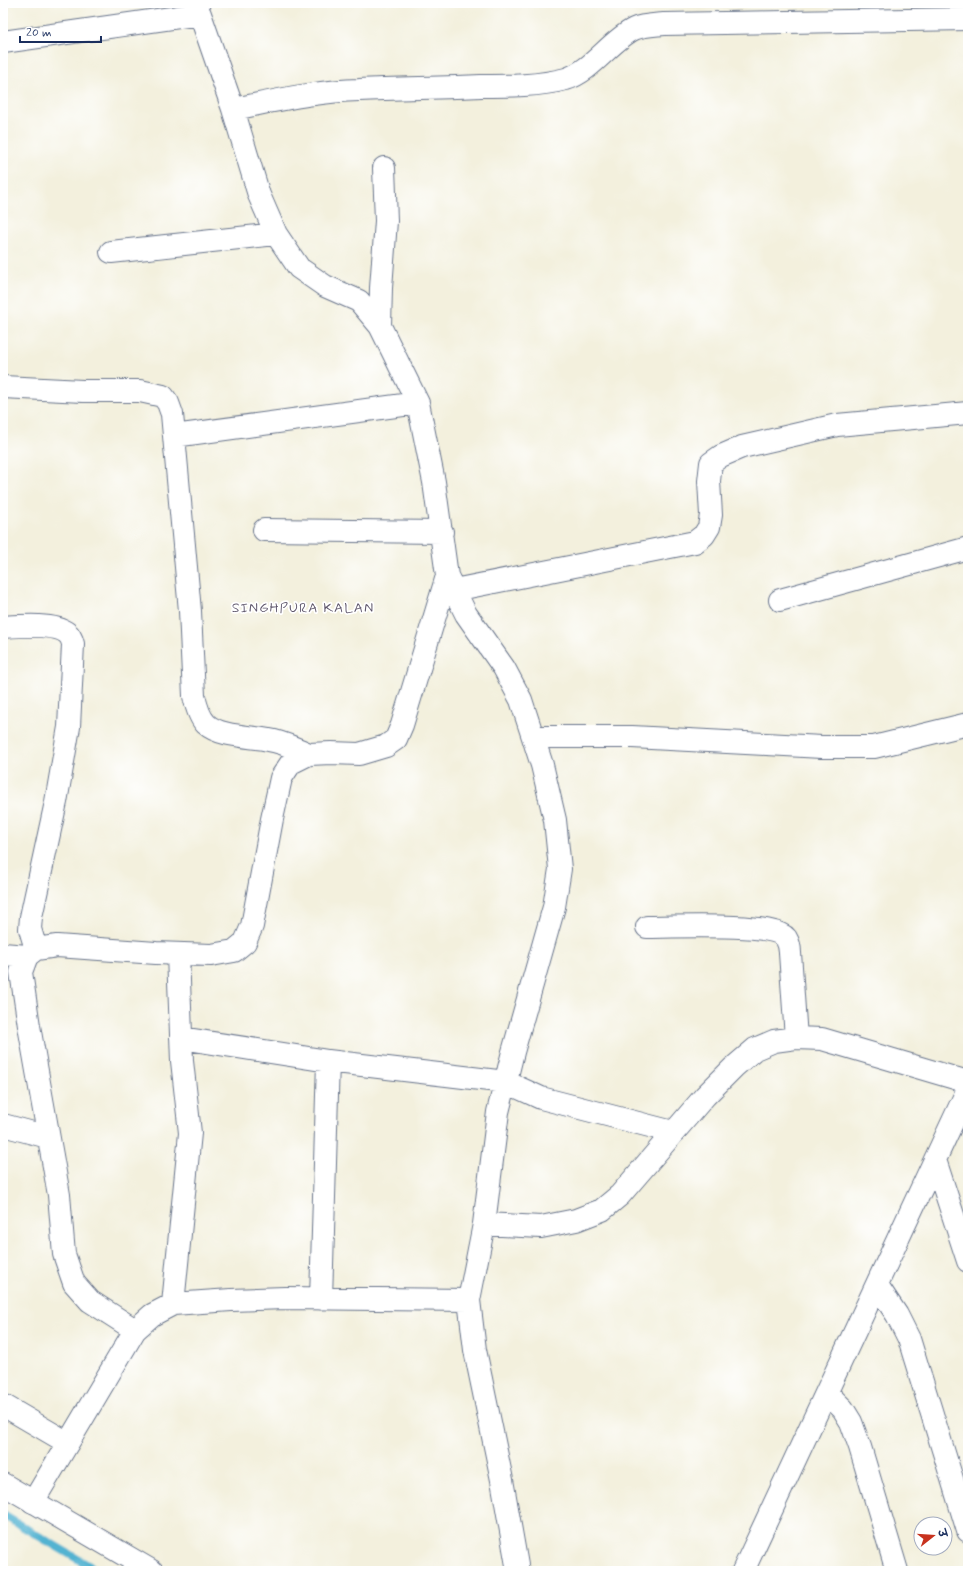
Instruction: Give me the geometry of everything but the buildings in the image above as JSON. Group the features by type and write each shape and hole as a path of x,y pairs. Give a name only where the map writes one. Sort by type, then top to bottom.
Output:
{"street":[{"path":"3,42 197,9 233,108 259,195 276,234 299,268 325,286 359,302 380,326 418,403 434,482 450,583 466,614 504,668 520,700 533,737 542,765 555,820 560,869 554,907 498,1112 484,1224 469,1300 475,1350 502,1480 518,1571"},
{"path":"233,108 308,95 357,90 506,86 542,83 567,78 582,70 622,37 636,28 649,25 968,20"},
{"path":"380,326 386,222 384,168"},
{"path":"111,252 276,234"},
{"path":"3,387 82,391 140,391 163,396 168,403 172,414 190,611 194,696 197,709 205,723 213,728 228,734 269,740 309,754 359,754 386,746 396,739 402,725 450,583"},
{"path":"174,436 418,403"},
{"path":"450,583 695,542 704,535 709,527 709,481 711,463 721,456 742,447 837,425 968,413"},
{"path":"264,530 442,532"},
{"path":"780,600 968,548"},
{"path":"3,626 38,626 55,628 67,633 71,637 73,644 73,673 69,727 56,802 31,917 30,929 32,953 21,972 59,1195 64,1254 74,1283 90,1301 134,1330"},
{"path":"533,737 632,737 822,747 874,747 968,724"},
{"path":"3,954 32,953 57,946 211,955 234,951 245,942 252,926 269,833 281,778 291,763 309,754"},
{"path":"646,927 745,928 772,931 786,938 790,953 796,1038"},
{"path":"173,1304 190,1133 182,1061 178,954"},
{"path":"181,1038 328,1061 506,1082 541,1098 673,1132"},
{"path":"484,1224 541,1227 576,1220 602,1210 620,1195 673,1132 734,1066 755,1049 774,1041 796,1038 822,1039 968,1082"},
{"path":"321,1299 328,1061"},
{"path":"743,1571 968,1089"},
{"path":"3,1126 48,1137"},
{"path":"935,1160 968,1262"},
{"path":"876,1285 897,1315 909,1339 968,1531"},
{"path":"33,1502 134,1330 152,1315 173,1304 231,1300 469,1300"},
{"path":"827,1393 843,1409 851,1422 898,1571"},
{"path":"3,1405 68,1443"},
{"path":"3,1484 152,1571"}],"waterway":[{"path":"3,1515 98,1571"}],"district":[{"name":"SINGHPURA KALAN","path":"303,607"}]}
